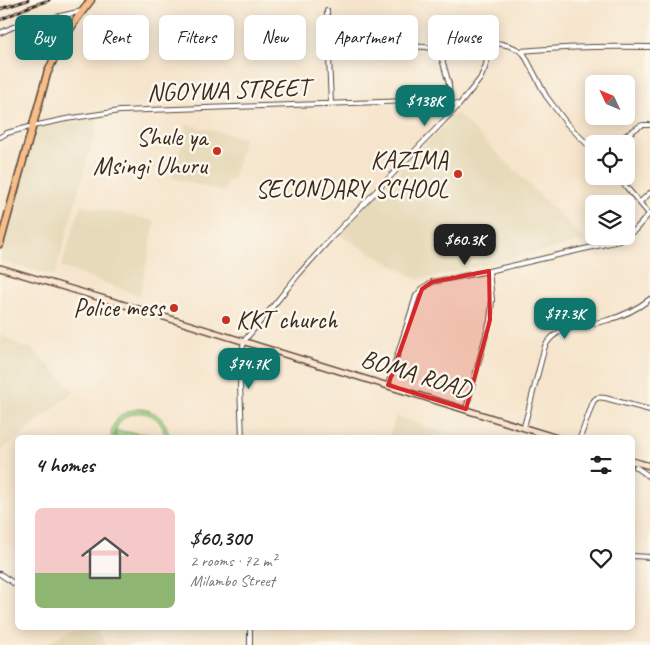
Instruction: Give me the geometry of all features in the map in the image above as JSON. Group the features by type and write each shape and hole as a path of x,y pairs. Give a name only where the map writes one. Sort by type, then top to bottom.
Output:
{"highway":[{"path":"0,244 47,74 66,35 91,0"}],"main road":[{"name":"BOMA ROAD","path":"1,270 135,308 549,435"},
{"path":"636,467 650,465"}],"street":[{"path":"0,33 13,27 82,11"},
{"path":"327,11 331,104"},
{"path":"242,435 240,384 241,357 244,341 332,237 459,105 480,79 493,43 497,42 524,54 546,96 567,124 585,142"},
{"path":"418,46 440,52 449,84 450,102"},
{"path":"520,51 650,47"},
{"name":"NGOYWA STREET","path":"0,137 7,133 33,126 120,111 440,100 459,105"},
{"path":"626,135 640,126 650,125"},
{"path":"625,185 650,215 635,230"},
{"path":"640,202 650,193"},
{"path":"388,385 416,296 422,288 432,282 601,245"},
{"path":"466,409 490,320 492,300 489,271"},
{"path":"524,427 545,346 549,338 556,333 570,328 619,317 650,299"},
{"path":"581,435 596,398 605,398 650,410"},
{"path":"636,467 650,477"},
{"path":"635,556 650,556"},
{"path":"0,574 15,584"},
{"path":"250,630 250,645"}],"highlighted area":[{"path":"489,271 490,320 466,409 388,385 422,289 432,282"}],"shaded area":[{"name":"KAZIMA SECONDARY SCHOOL","path":"457,113 585,241 418,280 338,234"},
{"path":"99,117 55,276 0,261 0,255 35,129"},
{"path":"187,124 244,138 233,180 228,179 225,192 172,178"},
{"path":"81,205 155,221 140,296 61,267"},
{"path":"0,333 25,349 29,347 75,391 21,435 15,435 15,440 0,452"},
{"path":"396,417 456,435 390,435"},
{"path":"69,630 99,630 106,645 45,645"}],"green space":[{"path":"138,409 155,413 166,425 169,435 164,435 162,426 156,419 149,414 140,413 131,414 123,419 117,426 115,435 111,435 113,426 118,418 132,410"},
{"path":"116,431 154,435 115,435"}],"railway":[{"path":"0,9 28,0"},
{"path":"0,20 49,0"}],"place":[{"name":"Shule ya Msingi Uhuru","path":"217,151"},
{"name":"KAZIMA SECONDARY SCHOOL","path":"458,174"},
{"name":"Police mess","path":"174,308"},
{"name":"KKT church","path":"226,320"}]}
